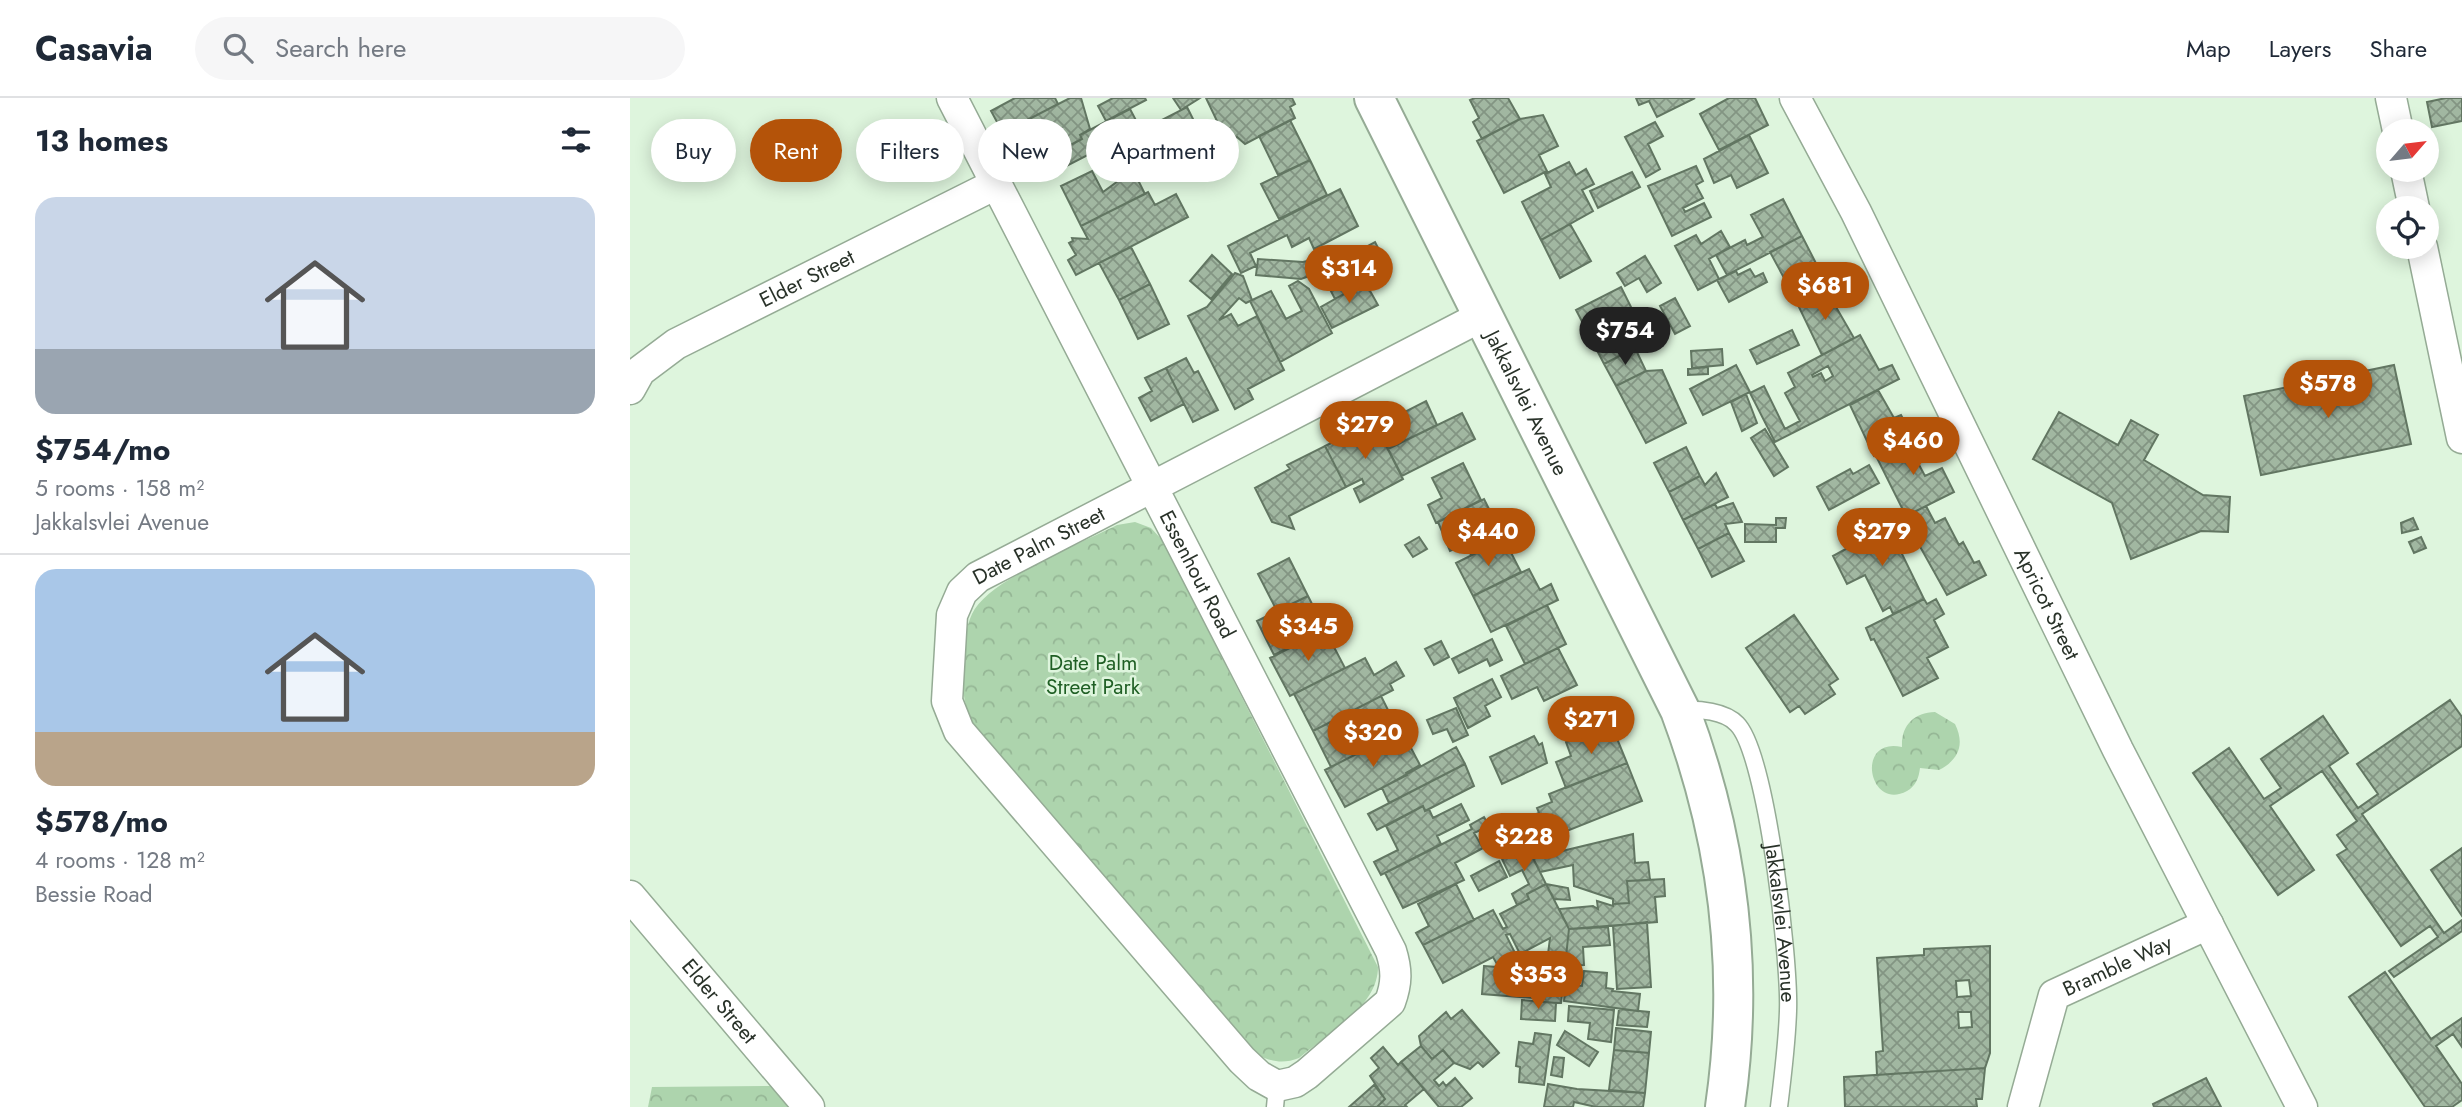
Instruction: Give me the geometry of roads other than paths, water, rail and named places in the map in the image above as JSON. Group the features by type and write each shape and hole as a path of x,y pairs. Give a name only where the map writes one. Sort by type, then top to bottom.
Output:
{"street":[{"name":"Essenhout Road","path":"952,98 1150,488 1391,951 1396,969 1396,986 1390,1002 1307,1074 1276,1096"},
{"name":"Jakkalsvlei Avenue","path":"1374,98 1679,710 1711,808 1730,909 1733,1042 1725,1107"},
{"path":"2391,98 2395,119"},
{"name":"Apricot Street","path":"1803,101 2064,642 2302,1107"},
{"name":"Elder Street","path":"630,389 640,371 676,344 996,184"},
{"path":"2425,259 2462,438"},
{"name":"Date Palm Street","path":"1276,1096 973,750 955,724 947,701 951,615 962,592 978,577 1484,315"},
{"name":"Elder Street","path":"630,896 809,1107"},
{"name":"Bramble Way","path":"2023,1107 2054,995 2208,924"}],"lane":[{"name":"Jakkalsvlei Avenue","path":"1679,710 1723,715 1737,723 1746,736 1759,774 1784,929 1788,1010 1780,1107"}],"park label":[{"name":"Date Palm Street Park","path":"1093,675"}]}
